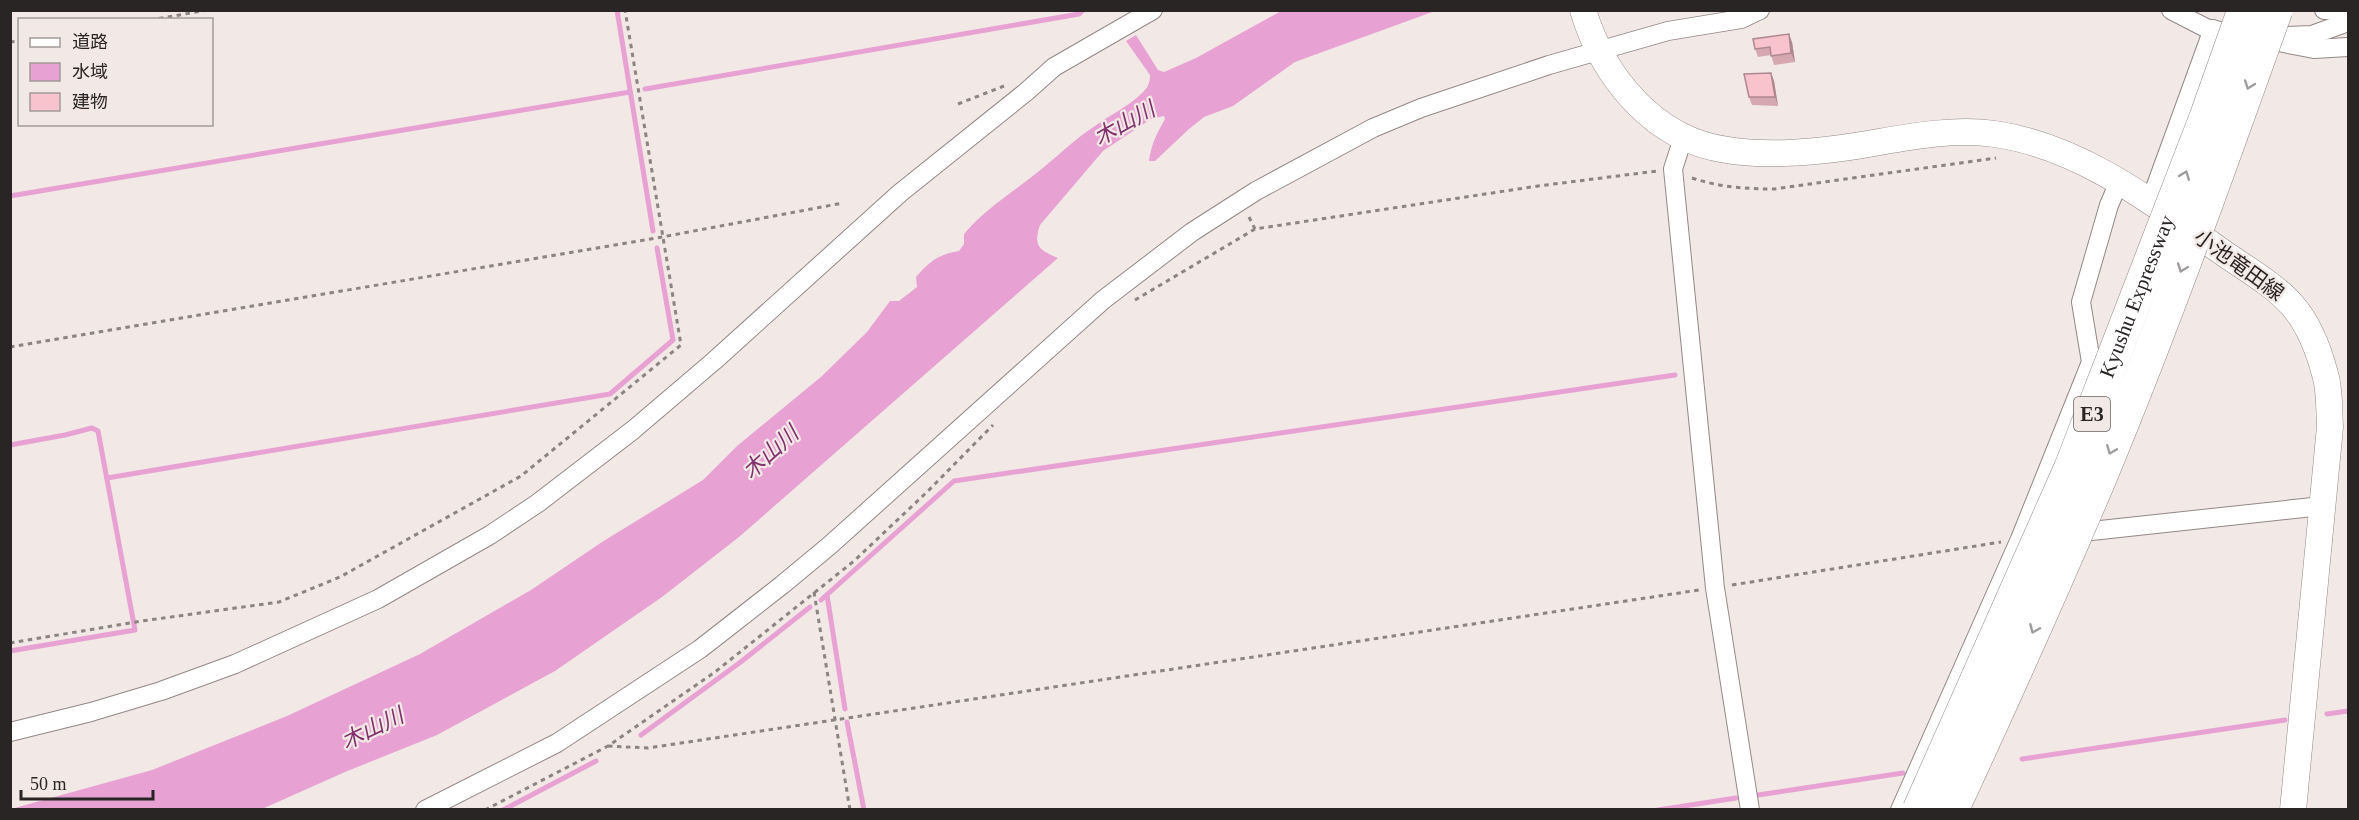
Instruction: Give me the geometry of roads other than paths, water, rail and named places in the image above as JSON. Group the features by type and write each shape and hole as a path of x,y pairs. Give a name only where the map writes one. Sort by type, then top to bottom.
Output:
{"highway":[{"name":"Kyushu Expressway","path":"1952,810 2100,478 2167,310 2276,10"},
{"name":"Kyushu Expressway","path":"1919,810 2071,466 2202,128 2248,24"}],"main road":[{"name":"小池竜田線","path":"1585,17 1599,52 1622,88 1646,114 1683,138 1725,150 1781,154 1955,133 1994,134 2037,143 2064,153 2119,182 2268,285 2291,304 2305,321 2326,375 2330,427 2293,810"}],"street":[{"path":"10,732 92,712 161,691 235,664 378,599 490,535 538,503 633,430 714,361 900,193 1054,67 1153,10"},
{"path":"425,810 556,743 700,649 829,546 1103,300 1222,212 1318,156 1373,128 1421,108 1506,78 1668,32 1741,19 1760,10"},
{"path":"2171,10 2213,29 2248,24 2312,35 2349,22"},
{"path":"2324,10 2349,11"},
{"path":"2248,24 2314,49 2349,47"},
{"path":"2150,202 2213,29"},
{"path":"1683,138 1672,169 1715,588 1750,810"},
{"path":"1900,810 2020,539 2091,362 2081,302 2109,205 2119,182"},
{"path":"2020,539 2322,506"}],"water":[{"name":"木山川","path":"1283,10 1435,11 1295,62 1233,106 1204,117 1155,161 1149,161 1150,155 1165,119 1164,116 1151,119 1103,151 1040,225 1037,238 1039,246 1058,258 739,537 662,597 555,671 437,735 262,809 11,809 152,770 287,716 420,654 531,590 602,542 703,480 737,446 822,376 867,332 890,301 899,301 917,287 916,277 926,267 940,256 959,251 964,244 964,234 980,217 1079,137 1142,93 1149,84 1150,75 1126,41 1136,35 1158,70 1164,72 1196,58"}],"waterway":[{"path":"617,10 653,231"},
{"path":"645,89 1079,14 1083,10"},
{"path":"10,196 630,92"},
{"path":"107,478 610,394 673,340 657,248"},
{"path":"821,600 954,481 1675,375"},
{"path":"10,445 92,428 98,431 135,630 10,651"},
{"path":"827,595 845,709"},
{"path":"641,735 742,661 810,607"},
{"path":"2327,714 2348,711"},
{"path":"2022,759 2285,720"},
{"path":"847,722 864,810"},
{"path":"503,810 596,761"},
{"path":"1758,795 1903,773"},
{"path":"1658,810 1736,798"}]}
